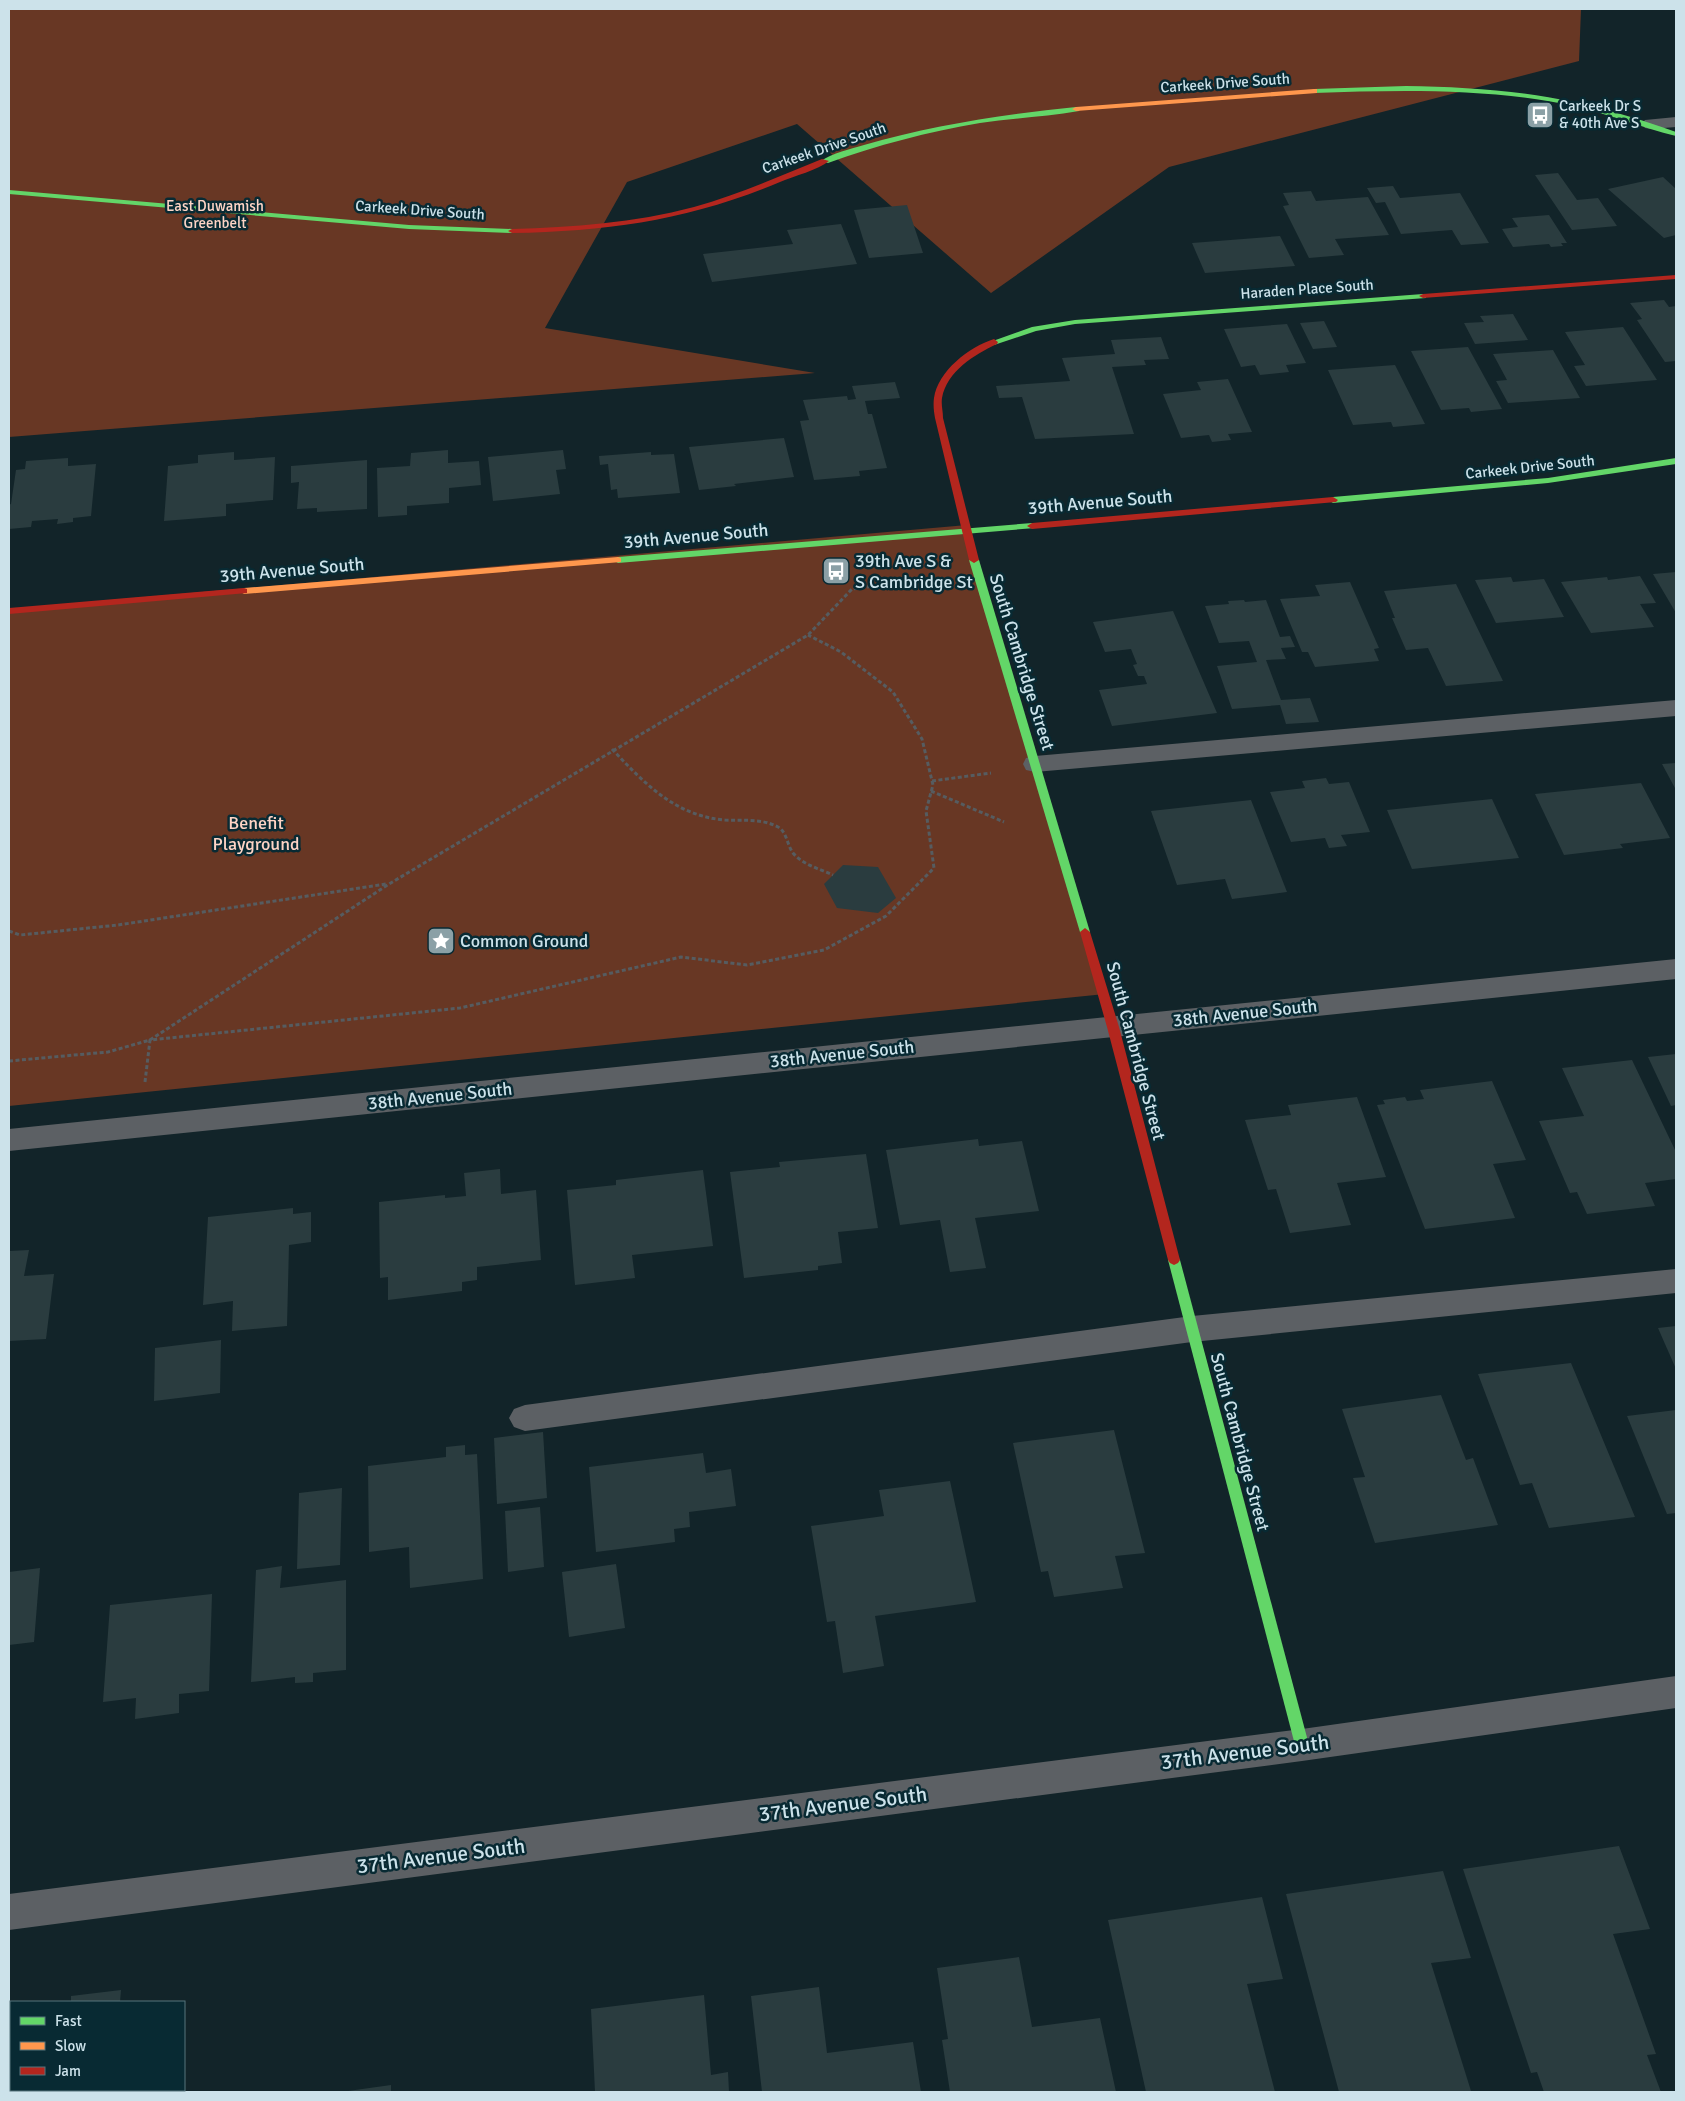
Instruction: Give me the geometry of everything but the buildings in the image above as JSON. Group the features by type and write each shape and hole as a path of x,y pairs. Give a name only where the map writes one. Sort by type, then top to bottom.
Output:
{"main road":[{"name":"Carkeek Drive South","path":"9,192 465,230 533,230 605,226 659,218 713,205 861,148 928,131 1081,108 1378,88 1437,88 1492,91 1542,97 1595,107 1651,124 1676,134"},
{"name":"Haraden Place South","path":"952,370 970,354 998,339 1075,322 1676,277"},
{"name":"South Cambridge Street","path":"952,370 939,396 939,418 974,564 1113,1026 1302,1745"},
{"name":"Carkeek Drive South","path":"1386,496 1542,482 1604,474 1676,461"},
{"name":"39th Avenue South","path":"9,611 1386,496"}],"street":[{"path":"1651,124 1676,122"},
{"path":"1035,764 1676,708"},
{"name":"38th Avenue South","path":"9,1140 1676,969"},
{"path":"525,1418 1192,1329 1676,1281"},
{"name":"37th Avenue South","path":"9,1912 1302,1745 1676,1692"}],"path":[{"path":"139,1127 150,1040 388,884 612,749 808,635 852,589 912,581 935,571 974,564"},
{"path":"9,1061 108,1052 150,1040 460,1008 681,956 747,965 824,950 886,916 934,868 926,811 932,781 922,739 893,692 841,652 808,635"},
{"path":"612,749 653,792 686,812 724,820 762,820 781,828 794,853 833,875"},
{"path":"932,781 997,772"},
{"path":"931,791 1013,826"},
{"path":"9,931 20,935 118,926 388,884"}],"green space":[{"name":"East Duwamish Greenbelt","path":"9,9 1581,9 1579,61 1169,167 991,293 797,124 627,182 545,328 815,373 9,437"},
{"name":"Benefit Playground","path":"967,525 1105,994 9,1106 9,609"}],"traffic: fast":[{"path":"1314,91 1436,89 1498,92 1573,104 1603,111 1676,134"},
{"path":"825,161 855,150 917,133 1012,116 1076,109"},
{"path":"9,192 409,227 512,231"},
{"path":"994,342 1035,329 1075,322 1423,296"},
{"path":"1333,500 1548,480 1676,461"},
{"path":"618,560 1032,526"},
{"path":"974,560 1085,932"},
{"path":"1174,1260 1302,1745"}],"traffic: slow":[{"path":"1076,109 1314,91"},
{"path":"244,591 618,560"}],"traffic: jam":[{"path":"512,231 605,226 673,215 729,199 825,161"},
{"path":"1423,296 1676,277"},
{"path":"974,560 939,418 938,401 941,388 951,371 967,357 994,342"},
{"path":"1032,526 1333,500"},
{"path":"9,611 244,591"},
{"path":"1085,932 1113,1027 1174,1260"}],"place":[{"name":"Carkeek Dr S & 40th Ave S","path":"1540,115"},
{"name":"39th Ave S & S Cambridge St","path":"836,571"},
{"name":"Common Ground","path":"441,941"}]}
